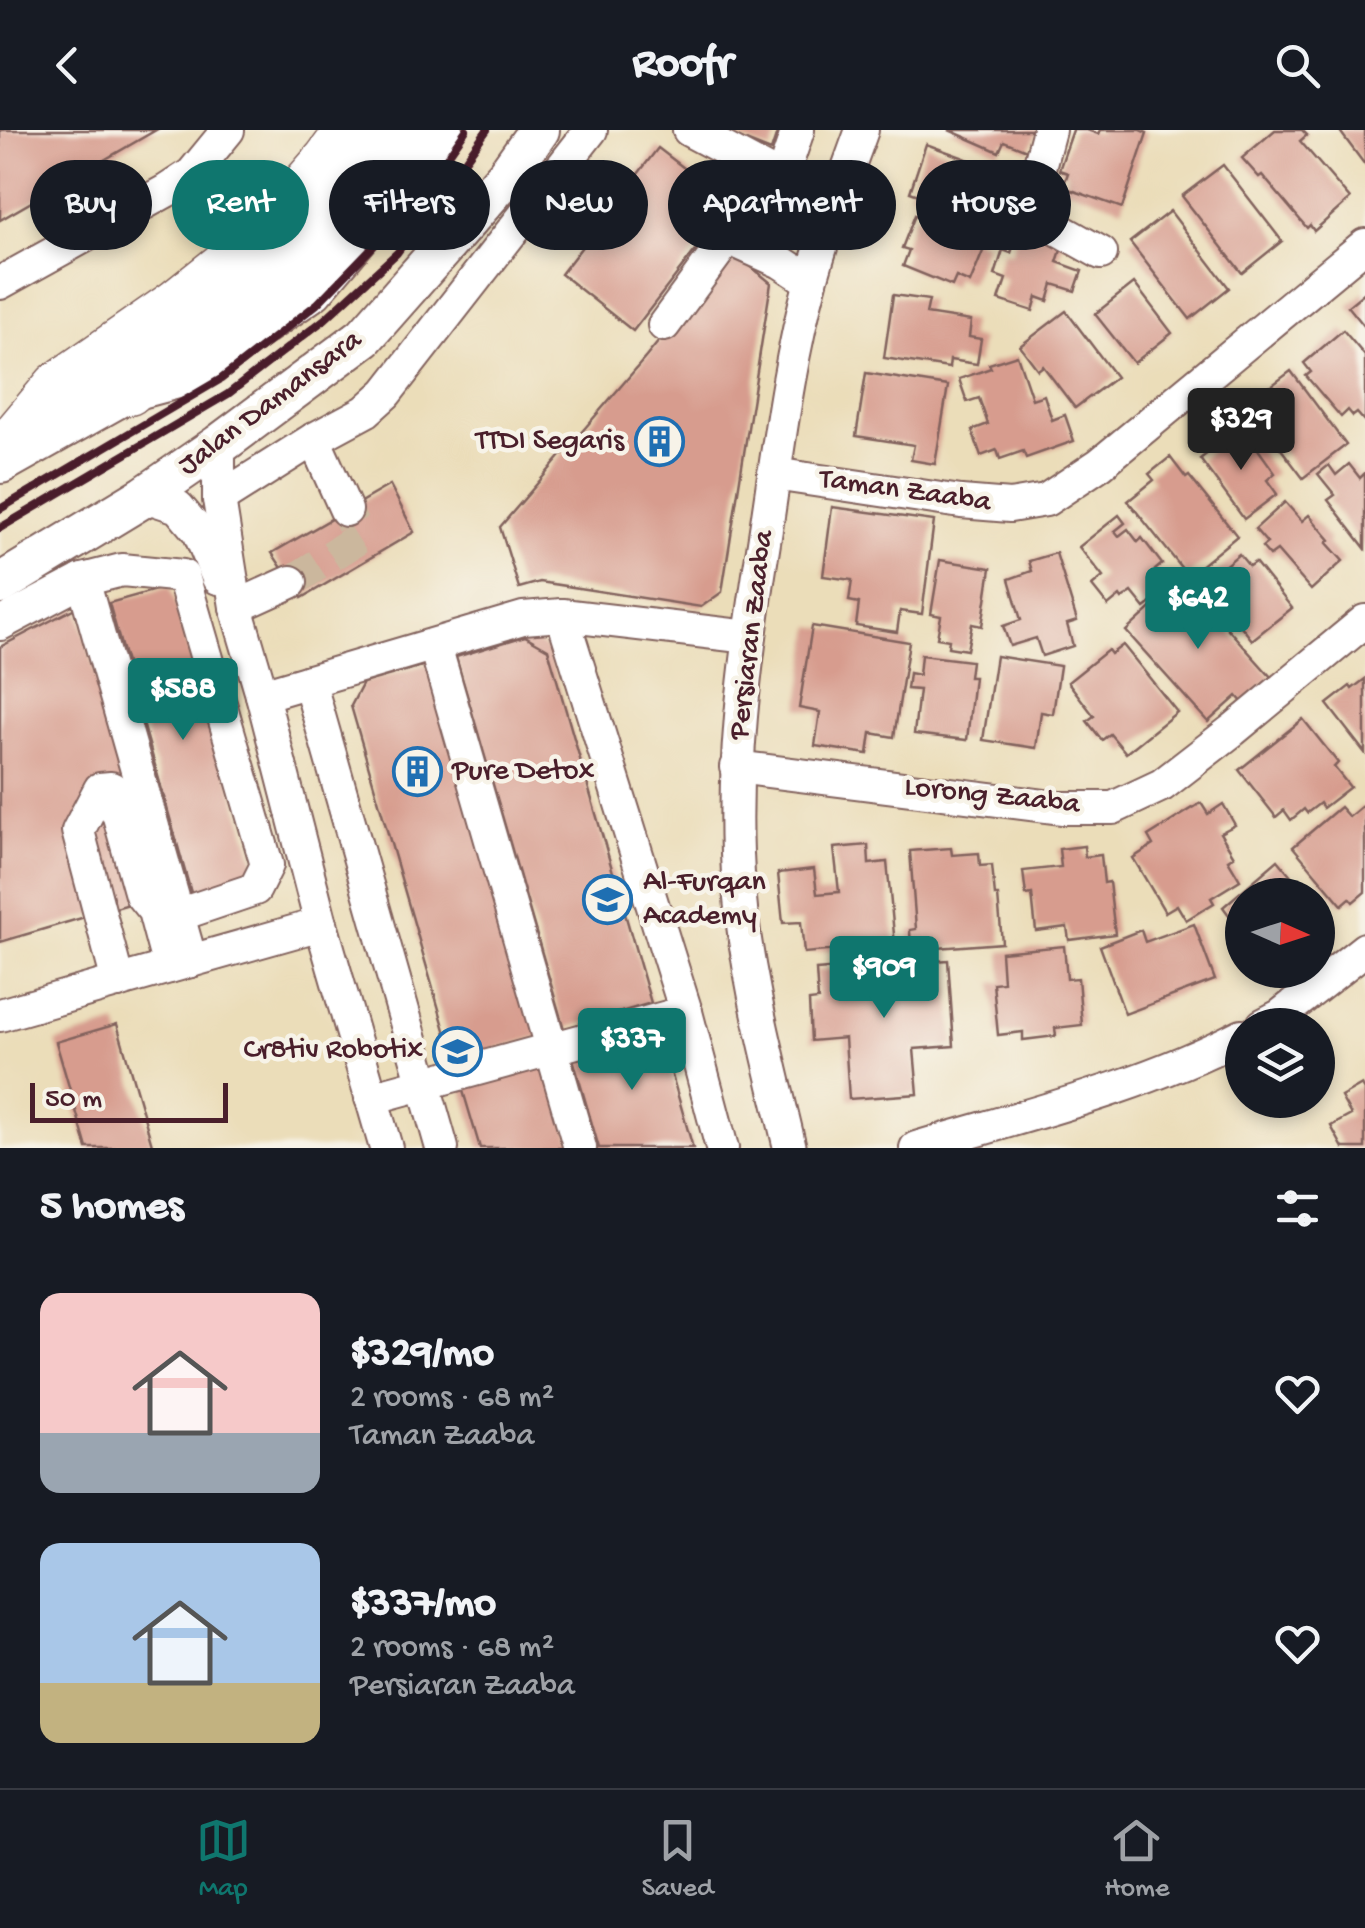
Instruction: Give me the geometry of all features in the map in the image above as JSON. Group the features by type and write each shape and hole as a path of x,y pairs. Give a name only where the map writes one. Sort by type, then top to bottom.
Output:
{"highway":[{"path":"0,455 58,386 176,304 264,234 350,130"},
{"path":"129,391 170,350 288,266 390,153 405,130"}],"main road":[{"path":"0,463 129,391 189,375 313,290 419,165 443,130"},
{"name":"Jalan Damansara","path":"0,584 145,496 364,337 508,175 539,130"}],"street":[{"path":"0,283 192,174 228,130"},
{"path":"219,499 314,439 366,412 386,393 591,130"},
{"path":"689,130 745,160"},
{"path":"788,160 798,130"},
{"name":"Persiaran Zaaba","path":"851,160 862,130"},
{"path":"1049,130 1030,197 1056,228 1102,254"},
{"path":"664,326 728,238 781,262 810,281"},
{"name":"Taman Zaaba","path":"774,474 960,502 1010,506 1046,500 1100,464 1365,244"},
{"name":"Persiaran Zaaba","path":"790,1148 748,965 739,885 736,767 749,638 774,474 794,353 820,250"},
{"path":"314,439 346,510"},
{"path":"218,445 229,599"},
{"path":"145,496 178,507 199,532 229,599 262,695 320,924 386,1148"},
{"path":"0,624 83,580 122,570 183,576 267,865 255,890 178,915"},
{"path":"83,580 178,915 180,964"},
{"path":"191,602 229,599 291,582"},
{"path":"562,615 686,1012 722,1148"},
{"path":"262,695 523,618 562,615 749,638"},
{"name":"Lorong Zaaba","path":"736,767 1062,808 1113,808 1162,784 1365,620"},
{"path":"435,646 580,1148"},
{"path":"309,680 442,1148"},
{"path":"118,982 78,831 100,789 110,788 142,895 180,964"},
{"path":"0,1015 320,924"},
{"path":"1290,1008 1365,949"},
{"path":"371,1098 686,1012"},
{"path":"916,1148 1141,1080 1225,1044"}],"building":[{"path":"0,130 156,130 104,160 30,160 30,203 0,220"},
{"path":"718,130 778,130 771,151"},
{"path":"949,130 1038,130 1029,151 1004,141 999,152"},
{"path":"1073,130 1147,133 1122,208 1071,190 1071,160 1062,160"},
{"path":"1275,130 1302,130 1307,135 1300,141 1350,199 1314,231 1242,158"},
{"path":"1339,130 1365,130 1365,165"},
{"path":"926,144 970,160 921,160"},
{"path":"658,148 674,160 668,160 668,250 696,250 633,331 561,274 579,250 648,250 648,161"},
{"path":"1223,165 1282,241 1242,273 1182,196"},
{"path":"1170,211 1229,288 1190,319 1130,242"},
{"path":"915,215 916,250 984,250 970,283 956,277 952,286 903,266 909,250 902,248"},
{"path":"1003,250 1061,250 1057,262 1082,271 1075,291 1053,284 1048,301 1037,297 1033,311 999,300 1006,279 995,275"},
{"name":"TTDI Segaris","path":"732,251 771,283 722,592 701,607 540,582 519,588 500,527"},
{"path":"1134,283 1172,333 1134,363 1095,314"},
{"path":"1365,292 1365,327 1348,306"},
{"path":"893,295 929,300 926,314 971,321 969,337 981,339 977,364 950,360 949,368 884,358"},
{"path":"1066,311 1116,377 1075,408 1043,366 1038,370 1020,346"},
{"path":"1343,330 1365,356 1365,422 1348,410 1341,417 1306,376 1311,372 1304,363"},
{"path":"1017,355 1032,399 1044,395 1052,420 1065,415 1074,441 1026,458 1023,451 1000,459 997,450 981,456 972,430 988,424 979,398 967,402 959,379"},
{"path":"1291,371 1346,445 1303,478 1247,404"},
{"path":"866,373 948,386 935,464 911,460 914,445 856,436"},
{"path":"1238,430 1246,441 1250,438 1275,473 1267,480 1277,494 1244,519 1200,459"},
{"path":"1170,457 1237,536 1188,576 1128,501 1154,480 1149,474"},
{"path":"1349,464 1360,478 1365,473 1365,548 1328,500 1335,495 1318,474 1329,465 1336,475"},
{"path":"390,485 414,532 302,598 272,553"},
{"path":"1285,502 1302,521 1309,515 1343,561 1311,590 1277,551 1270,556 1262,547 1267,543 1255,529"},
{"path":"832,507 934,521 922,614 900,611 897,632 856,626 859,603 849,601 852,580 823,576"},
{"path":"1119,515 1125,523 1115,531 1119,536 1128,529 1138,542 1142,538 1162,564 1155,570 1164,582 1158,586 1164,593 1145,608 1132,592 1108,606 1092,586 1103,577 1079,547"},
{"path":"1056,553 1077,621 1067,624 1073,646 1042,656 1036,638 1010,646 1003,626 1021,620 1009,579 1032,571 1029,561"},
{"path":"1239,554 1249,566 1255,562 1292,608 1252,640 1215,593 1221,588 1211,577"},
{"path":"940,560 991,568 982,626 972,624 967,650 948,647 949,640 937,638 941,616 931,614"},
{"path":"1183,579 1271,677 1243,703 1237,696 1208,722 1126,631"},
{"path":"170,586 256,865 251,879 192,896 109,603"},
{"path":"77,607 160,895 0,942 0,647"},
{"path":"812,626 909,642 894,737 871,733 868,754 815,746 820,712 799,708"},
{"path":"525,636 548,649 651,1003 564,1029 456,657"},
{"path":"1123,645 1177,712 1126,753 1110,734 1102,740 1087,721 1094,716 1068,682 1108,650 1111,654"},
{"path":"921,655 971,661 969,677 974,677 967,740 914,734 919,690 907,689 909,673 919,675"},
{"path":"996,656 1060,666 1053,714 1041,712 1036,748 983,740"},
{"path":"433,663 541,1036 454,1061 351,706 363,683"},
{"path":"1365,679 1365,753 1327,704"},
{"path":"1303,719 1338,763 1334,767 1350,787 1323,808 1320,803 1307,813 1304,809 1291,820 1284,810 1276,817 1239,770"},
{"path":"1201,803 1208,814 1223,804 1235,825 1220,833 1234,856 1228,860 1239,878 1225,878 1225,889 1211,898 1214,903 1186,920 1177,905 1165,912 1133,858 1153,845 1148,836"},
{"path":"1362,806 1365,809 1365,892 1342,905 1335,897 1335,878 1319,878 1293,847 1340,807 1349,817"},
{"path":"868,845 869,864 887,862 895,945 804,953 801,922 783,923 778,873 814,869 817,894 839,892 834,848"},
{"path":"1084,846 1085,857 1101,855 1104,883 1109,882 1115,934 1069,940 1067,927 1036,931 1032,894 1026,895 1023,871 1061,867 1059,849"},
{"path":"951,848 952,855 979,853 980,866 992,865 1002,943 911,950 910,930 916,929 910,851"},
{"path":"1278,860 1293,878 1257,878"},
{"path":"1194,924 1215,980 1125,1014 1100,946 1141,930 1145,942"},
{"path":"1064,946 1067,979 1078,978 1082,1025 1055,1028 1056,1036 1023,1040 1023,1032 998,1035 993,983 1003,982 1001,952"},
{"path":"948,960 954,1046 914,1049 918,1094 849,1099 845,1038 811,1041 809,1001 818,1000 816,970"},
{"path":"117,1024 153,1148 87,1148 56,1042"},
{"path":"658,1027 693,1148 599,1148 571,1052"},
{"path":"548,1059 574,1148 480,1148 461,1084"},
{"path":"1362,1085 1365,1148 1343,1148 1331,1126 1351,1115 1341,1097"}],"tunnel":[{"path":"291,582 359,538 346,510"}],"railway":[{"path":"0,509 221,379 317,304 385,234 466,130"},
{"path":"0,528 228,394 325,319 397,253 487,130"}],"place":[{"name":"TTDI Segaris","path":"659,442"},
{"name":"Pure Detox","path":"417,772"},
{"name":"Al-Furqan Academy","path":"608,900"},
{"name":"Cr8tiv Robotix","path":"458,1051"}]}
